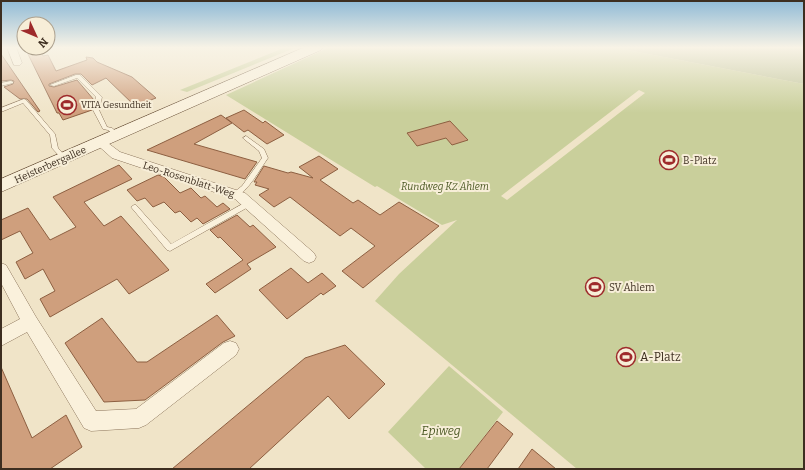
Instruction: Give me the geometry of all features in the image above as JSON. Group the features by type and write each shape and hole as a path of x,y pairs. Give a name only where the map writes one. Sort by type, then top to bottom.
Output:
{"main road":[{"name":"Heisterbergallee","path":"1,186 268,69"}],"street":[{"name":"Leo-Rosenblatt-Weg","path":"100,142 116,155 240,196 309,257"},
{"path":"1,269 30,322 91,421 139,418 230,349"},
{"path":"1,338 30,322"}],"lane":[{"path":"52,85 78,76 99,97 96,110 105,128 110,129 117,135"},
{"path":"1,85 11,82"},
{"path":"1,110 24,101 53,135 55,148 64,158"},
{"path":"235,195 244,187 265,158 262,150 246,138"},
{"path":"134,207 170,248 248,204"}],"green space":[{"path":"232,69 243,69 187,92 180,90"},
{"name":"SV Ahlem","path":"282,69 726,69 804,84 804,469 577,469 375,301 399,274 457,220 442,225 377,186 375,187 226,95","holes":["639,90 645,93 507,200 501,196"]},
{"path":"726,69 804,69 804,84"},
{"name":"Epiweg","path":"449,366 503,412 459,469 426,469 388,432"}],"building":[{"path":"1,69 11,69 40,111 38,112 27,99 20,99 4,87 13,84 14,81 1,81"},
{"path":"35,69 55,69 56,71 62,69 113,69 132,77 156,98 135,106 106,78 92,85 81,74 75,74 49,84 49,86 54,87 77,80 94,100 92,110 63,120 59,113 57,113"},
{"path":"244,110 263,123 265,121 284,135 267,144 248,130 244,132 226,118"},
{"path":"221,115 232,123 194,144 257,162 245,179 147,150"},
{"path":"450,121 468,140 452,145 446,138 417,146 407,133"},
{"path":"319,156 338,169 320,180 353,203 358,200 380,215 399,202 439,226 363,288 342,271 375,246 351,228 340,236 290,197 274,207 259,195 269,189 255,185 257,182 254,182 264,166 313,178 299,167"},
{"path":"119,165 132,179 84,202 104,226 121,216 169,270 129,294 117,279 50,317 40,299 55,291 43,269 25,279 16,262 33,253 20,231 1,240 1,220 28,208 50,240 76,227 53,197"},
{"path":"158,175 164,177 180,193 191,188 201,198 205,196 217,207 223,203 230,209 203,224 197,218 191,222 180,211 175,213 164,202 153,207 145,198 137,201 127,190"},
{"path":"237,215 250,227 253,225 276,247 247,264 251,269 215,293 206,284 243,260 220,237 218,238 210,230"},
{"path":"291,268 308,283 322,273 336,286 323,295 321,293 287,319 259,290"},
{"path":"217,315 235,336 223,342 145,400 104,402 65,343 102,318 137,362 147,362"},
{"path":"345,345 385,384 349,419 328,396 249,469 172,469 305,358"},
{"path":"1,367 32,438 66,415 82,447 50,469 1,469"},
{"path":"497,421 513,434 487,469 459,469"},
{"path":"532,449 556,469 518,469"}],"place":[{"name":"VITA Gesundheit","path":"67,105"},
{"name":"B-Platz","path":"669,160"},
{"name":"SV Ahlem","path":"595,287"},
{"name":"A-Platz","path":"626,357"}],"park label":[{"name":"Rundweg KZ Ahlem","path":"445,186"}]}
